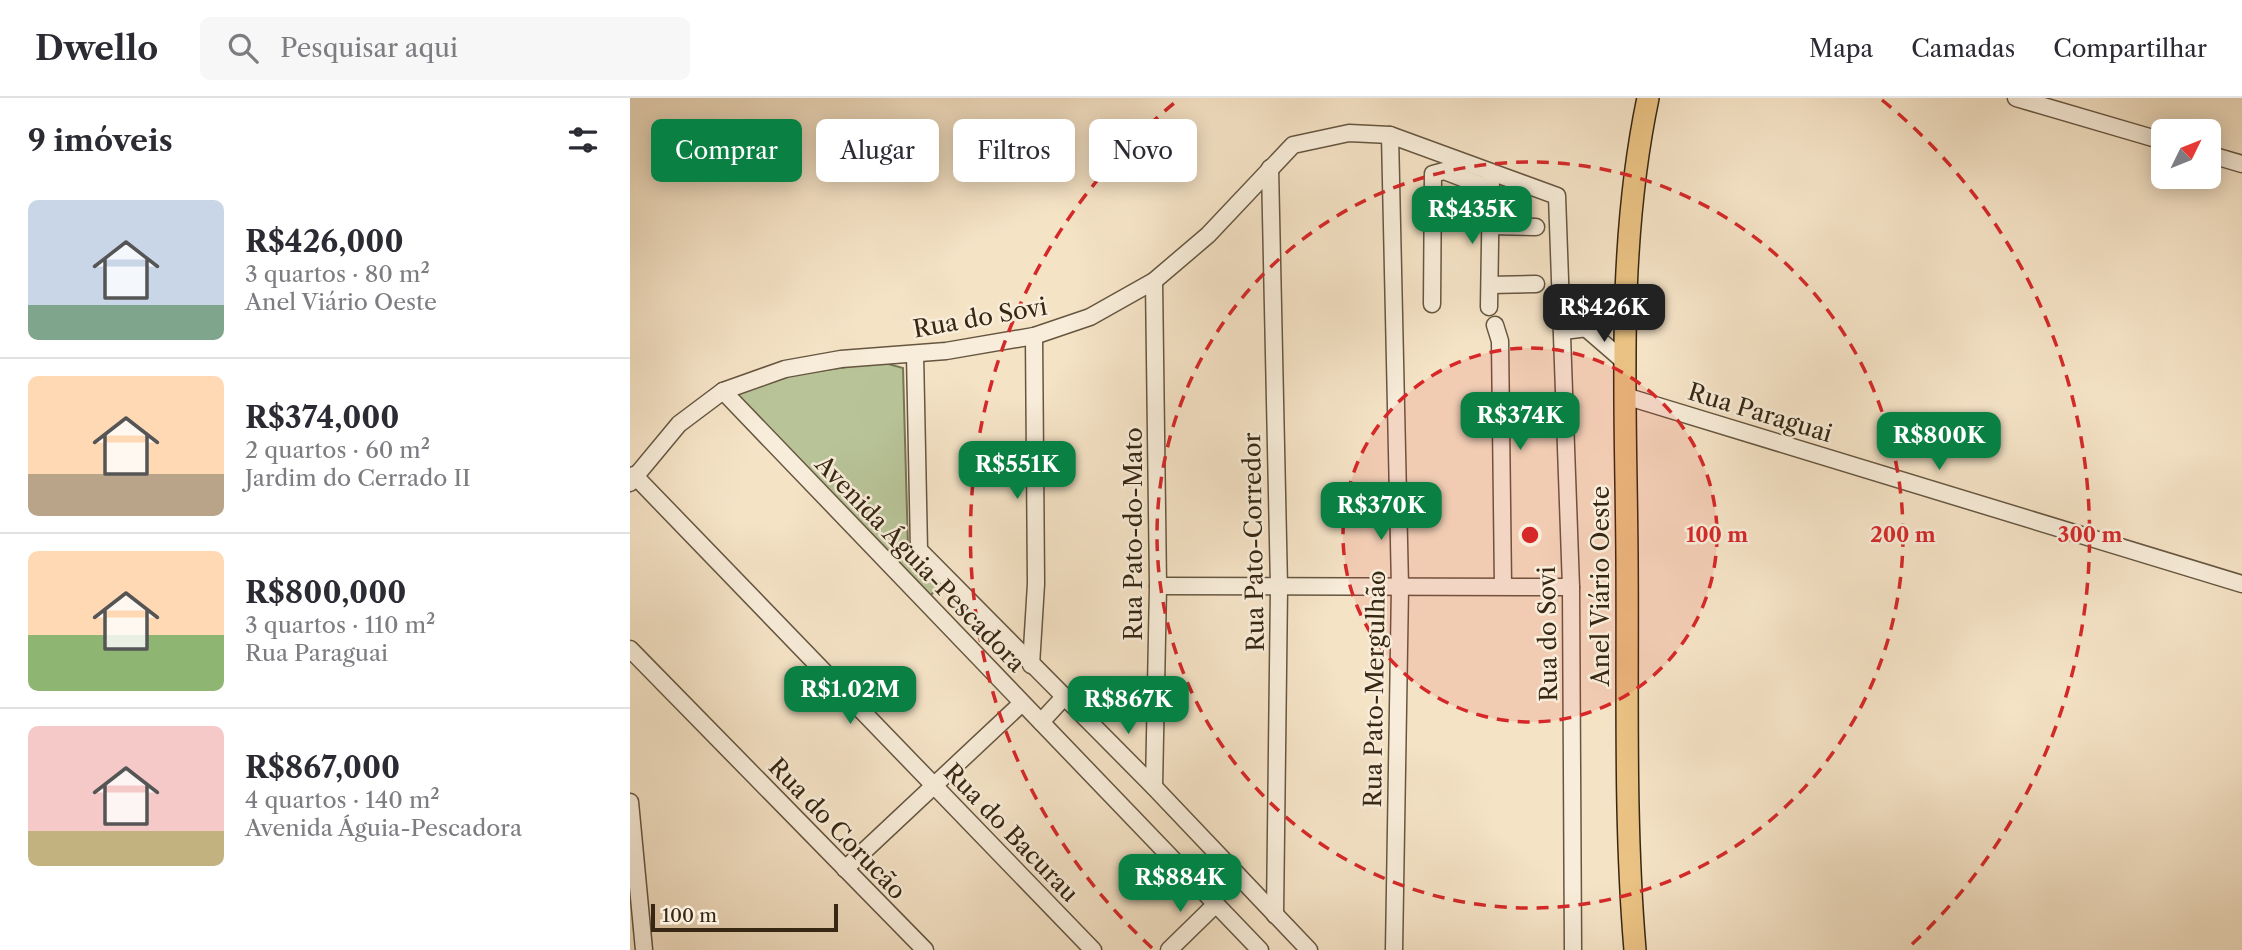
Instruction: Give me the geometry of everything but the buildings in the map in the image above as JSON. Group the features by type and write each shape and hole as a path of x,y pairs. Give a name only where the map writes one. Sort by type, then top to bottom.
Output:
{"main road":[{"name":"Anel Viário Oeste","path":"1635,950 1629,820 1625,304 1630,202 1648,98"}],"street":[{"path":"2016,98 2151,137"},
{"name":"Rua do Sovi","path":"632,479 678,424 723,391 785,369 841,359 915,354 1034,336 1090,317 1154,281 1208,235 1293,145 1349,133 1390,135 1557,196 1571,587 1573,950"},
{"name":"Rua Pato-Mergulhão","path":"1390,135 1400,587 1394,950"},
{"path":"2221,158 2242,164"},
{"name":"Rua Pato-Corredor","path":"1270,168 1279,587 1275,915"},
{"path":"1432,304 1433,174 1444,171 1491,189"},
{"path":"1489,307 1492,171"},
{"path":"1490,226 1536,227"},
{"name":"Rua Pato-do-Mato","path":"1154,281 1158,586 1154,787"},
{"path":"1490,285 1536,284"},
{"path":"1563,331 1588,330 1625,304"},
{"path":"1495,325 1500,341 1503,586"},
{"path":"1588,330 1625,362"},
{"path":"1031,666 1036,584 1034,336"},
{"name":"Avenida Águia-Pescadora","path":"915,354 919,550 1031,666 1154,787 1309,950"},
{"name":"Avenida Águia-Pescadora","path":"723,391 1260,950"},
{"name":"Rua Paraguai","path":"1625,396 2242,584"},
{"name":"Rua do Bacurau","path":"632,479 1093,950"},
{"path":"1158,586 1571,587"},
{"name":"Rua do Corucão","path":"630,649 925,950"},
{"path":"1041,722 1064,697"},
{"path":"845,869 1022,703"},
{"path":"630,802 644,950"},
{"path":"1169,950 1216,904"}],"green space":[{"path":"881,362 903,368 908,547 941,584 930,596 734,393 785,376"}]}
